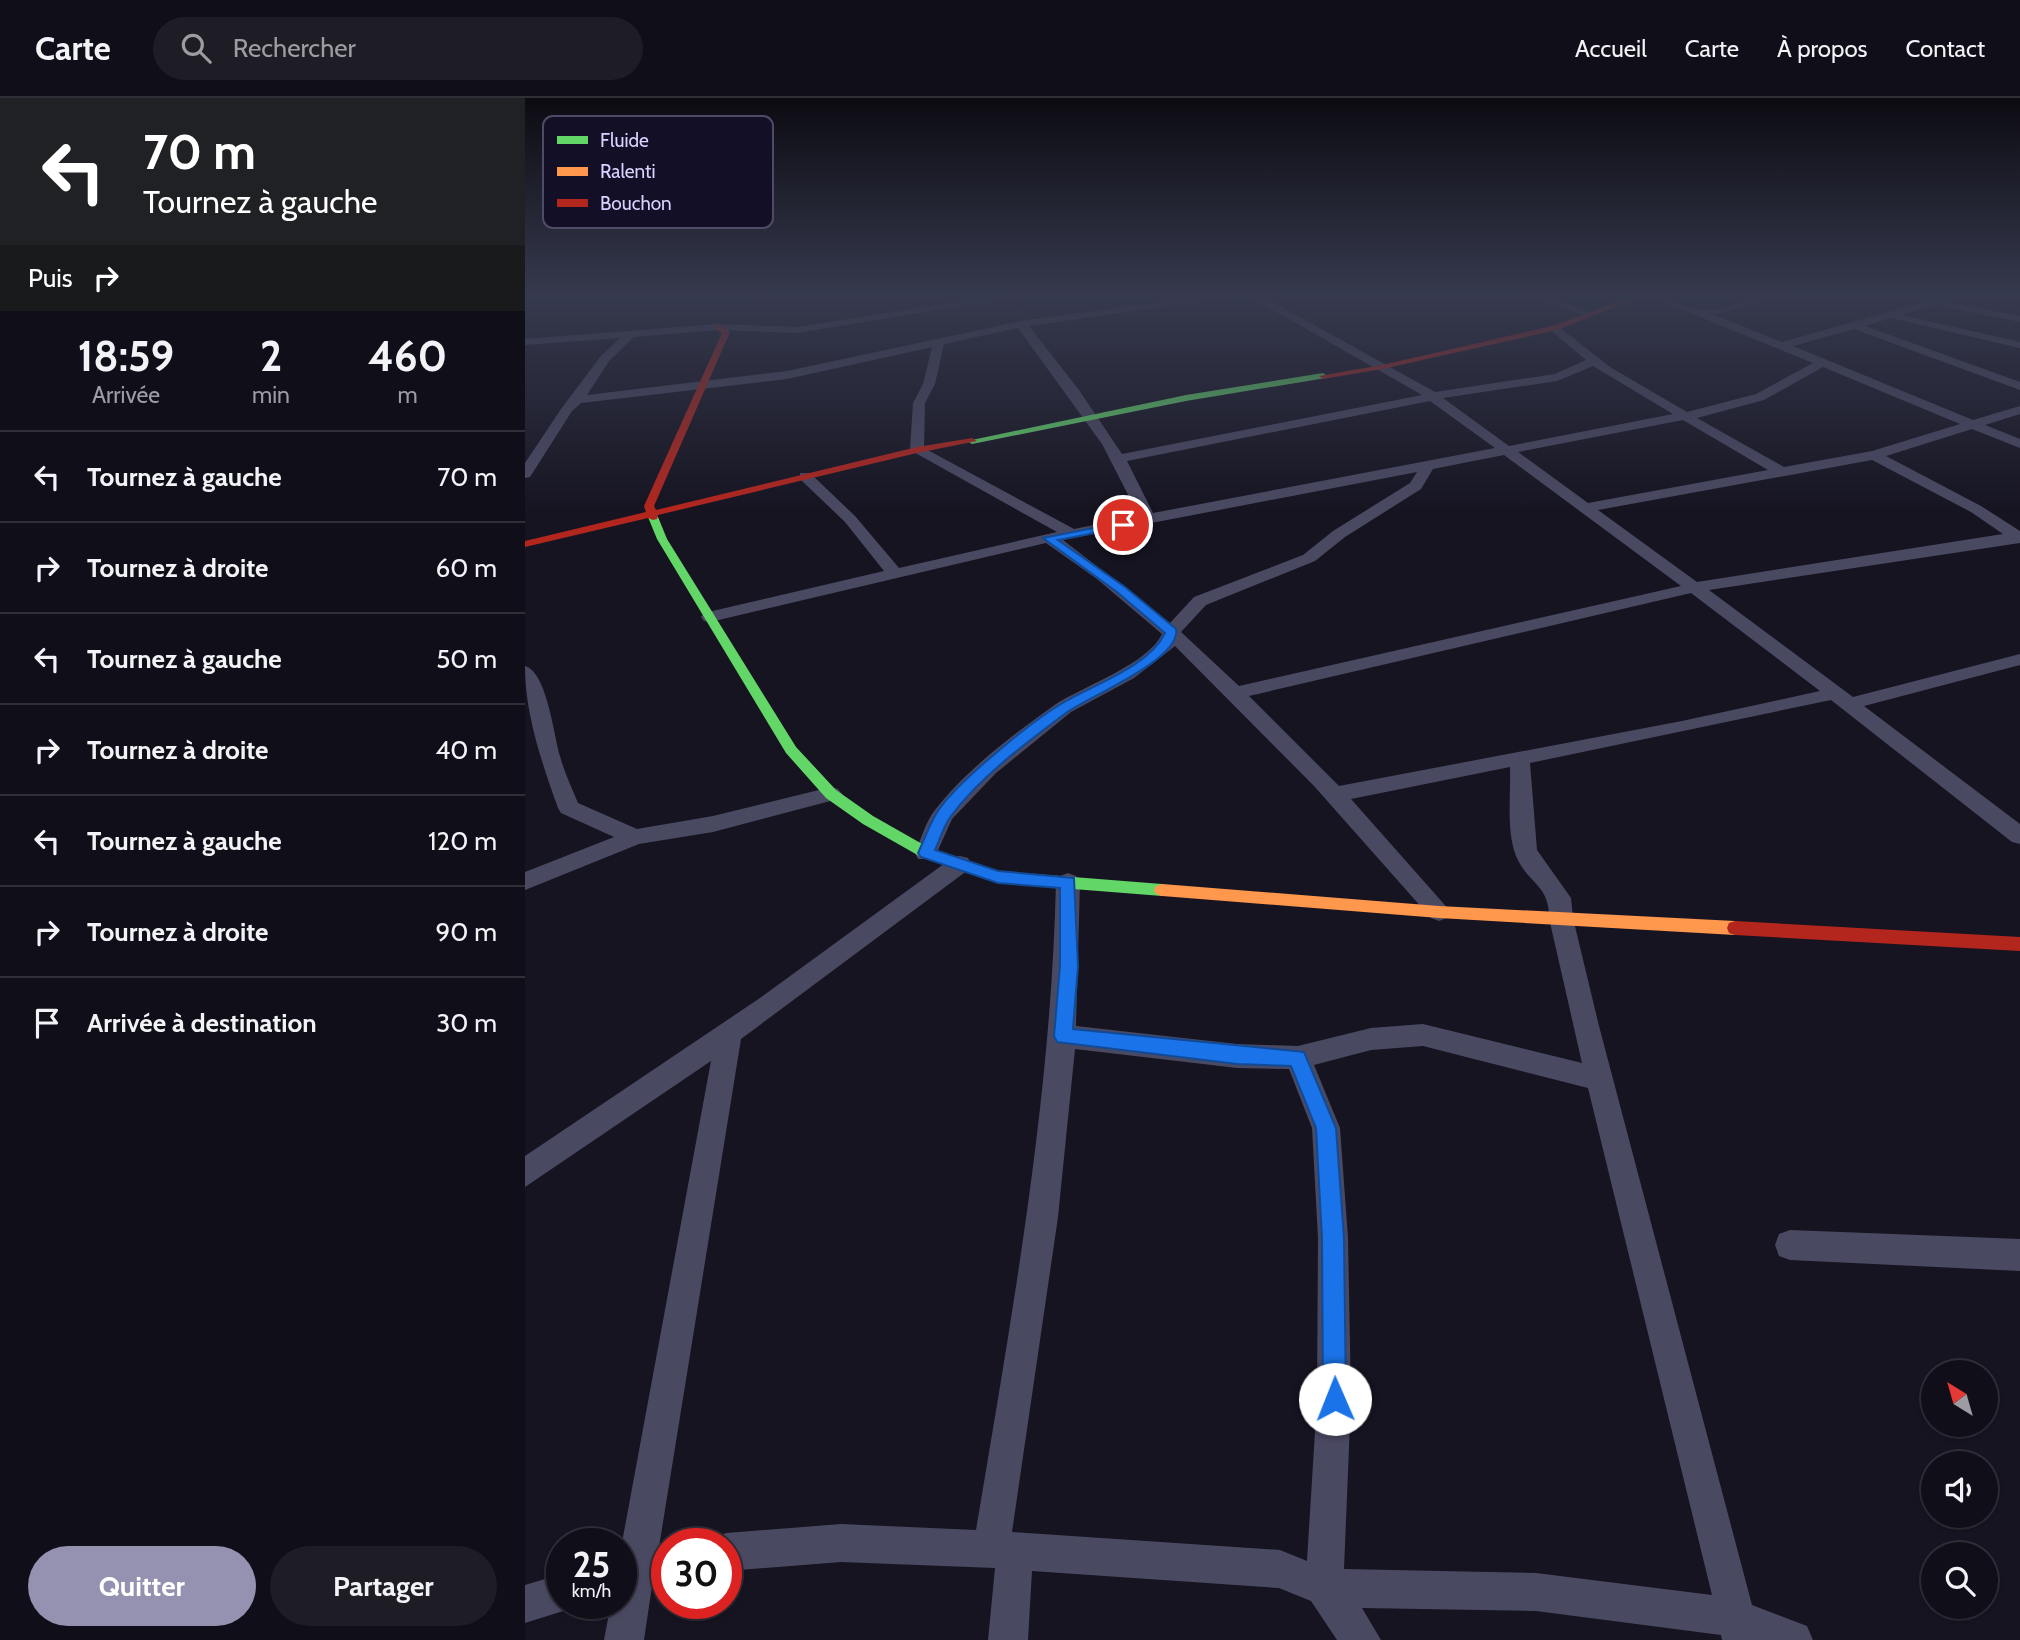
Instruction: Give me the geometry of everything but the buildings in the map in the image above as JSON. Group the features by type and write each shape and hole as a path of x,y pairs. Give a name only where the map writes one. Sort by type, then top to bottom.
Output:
{"street":[{"path":"528,466 567,408 577,400 600,367"},
{"path":"712,367 649,506 662,539 791,750 831,794 868,820 926,853 998,877 1439,912 2020,944"},
{"path":"577,400 787,375 817,367"},
{"path":"916,450 919,403 929,384 933,367"},
{"path":"1052,367 1117,459 1140,498 1149,520"},
{"path":"525,544 916,450 1031,431 1089,417 1382,367 1435,398 1587,508 1843,698 2020,836"},
{"path":"1117,459 1486,386 1559,377 1583,367"},
{"path":"1605,367 1683,416 1783,473"},
{"path":"710,617 1049,538 1683,416 1760,397 1815,367"},
{"path":"1832,367 1991,432 2020,441"},
{"path":"1968,367 2020,386"},
{"path":"1587,508 1874,455 2020,410"},
{"path":"916,450 1072,534"},
{"path":"1874,455 1976,509 2019,537"},
{"path":"926,853 943,814 989,768 1064,708 1127,674 1166,645 1172,632 1200,601 1309,558 1339,534 1416,486 1428,464"},
{"path":"805,476 850,519 894,573"},
{"path":"1235,693 1692,588 2019,537"},
{"path":"1049,538 1121,589 1172,632 1337,794 1439,912"},
{"path":"1337,794 1843,698 2020,659"},
{"path":"525,672 532,706 569,808 635,837"},
{"path":"1520,758 1528,857 1554,886 1563,903 1561,918 1599,1079 1739,1629"},
{"path":"525,881 635,837 713,824 831,794"},
{"path":"525,1173 729,1033 960,864"},
{"path":"1008,1640 1003,1550 1056,1120 1069,966 1068,882"},
{"path":"624,1640 642,1570 729,1033"},
{"path":"1063,1036 1237,1056 1298,1058 1371,1039 1423,1035 1599,1079"},
{"path":"1298,1058 1326,1128 1333,1238 1335,1399 1324,1588 1361,1640"},
{"path":"1790,1245 2020,1255"},
{"path":"742,1551 841,1544 1003,1550 1280,1569 1324,1588 1536,1592 1794,1640"},
{"path":"525,1604 546,1598"}],"traffic: fast":[{"path":"972,441 1186,398 1323,376"},
{"path":"653,517 662,539 791,750 831,794 868,820 926,853 998,877 1162,890"}],"traffic: slow":[{"path":"1162,890 1439,912 1735,928"}],"traffic: jam":[{"path":"653,517 649,506 711,367"},
{"path":"1323,376 1382,367"},
{"path":"525,544 917,450 972,441"},
{"path":"1735,928 2020,944"}],"route":[{"path":"1123,525 1049,538 1121,589 1172,632 1166,645 1127,674 1064,708 989,768 943,814 926,853 998,877 1068,882 1069,966 1063,1036 1237,1056 1298,1058 1326,1128 1333,1238 1335,1399"}]}
